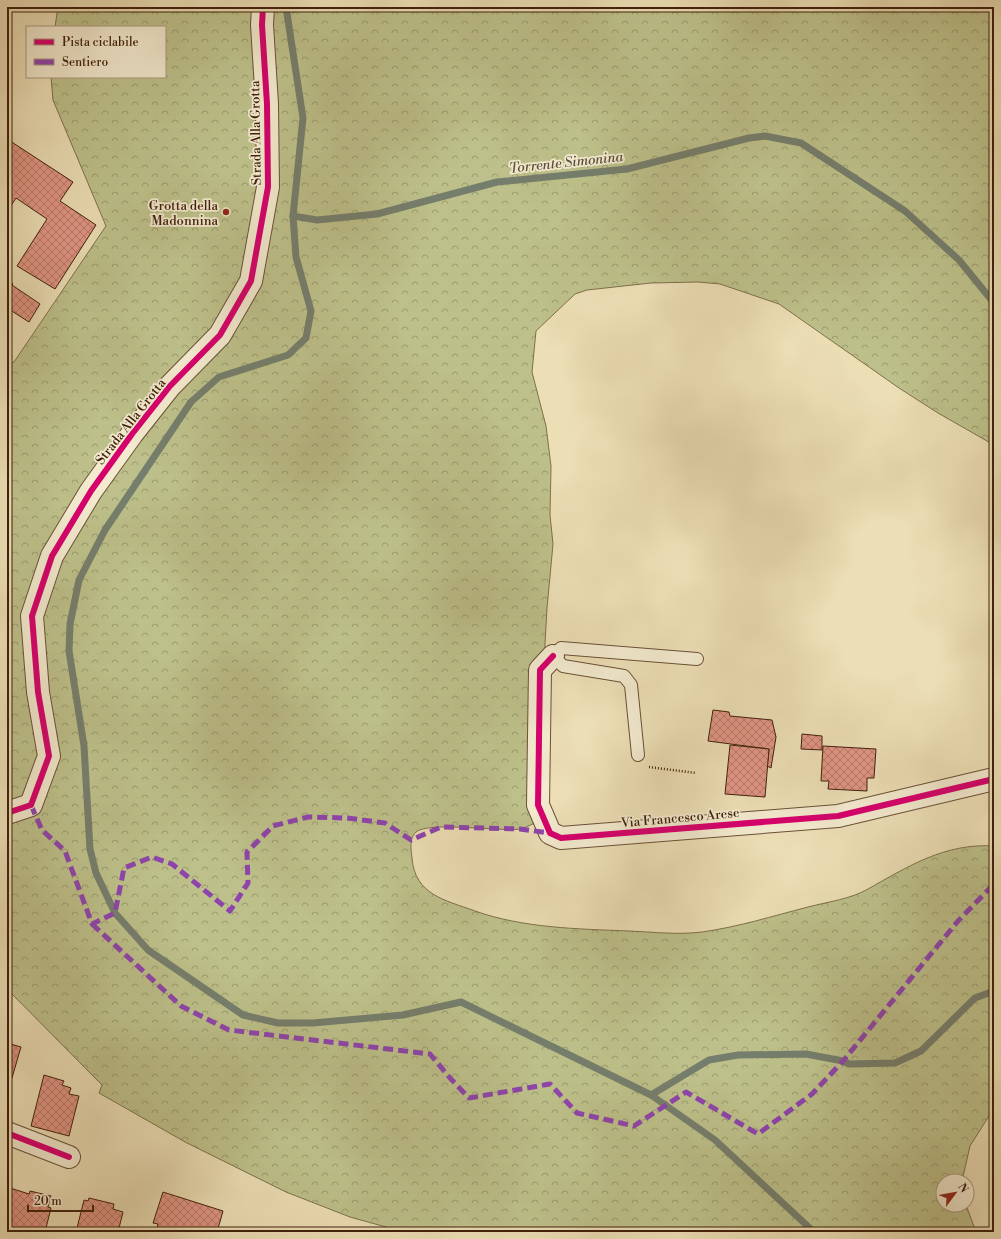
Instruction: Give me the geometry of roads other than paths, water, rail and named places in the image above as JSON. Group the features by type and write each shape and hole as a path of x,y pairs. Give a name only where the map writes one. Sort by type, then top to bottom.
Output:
{"street":[{"name":"Strada Alla Grotta","path":"7,813 31,805 49,756 38,692 32,616 52,556 91,491 132,434 170,386 220,335 250,281 268,187 267,104 262,25 263,7"},
{"name":"Via Francesco Arese","path":"553,656 540,670 538,805 550,833 561,838 838,816 994,779"},
{"path":"7,1133 69,1157"}],"lane":[{"path":"638,755 631,685 624,676 563,666 553,656 561,648 697,659"}],"waterway":[{"name":"Torrente Simonina","path":"286,7 303,118 293,216 317,220 377,214 497,182 627,169 749,138 765,136 801,143 905,211 959,260 994,303"},
{"path":"293,216 296,257 311,311 306,338 288,355 219,377 191,402 105,530 79,580 70,624 69,651 84,746 90,849 96,873 115,913 148,950 243,1015 278,1023 313,1023 403,1015 461,1002 651,1095 709,1060 738,1055 806,1054 843,1061 849,1064 895,1063 921,1051 975,998 994,991"},
{"path":"651,1095 715,1140 814,1232"}],"place":[{"name":"Grotta della Madonnina","path":"226,212"}]}
